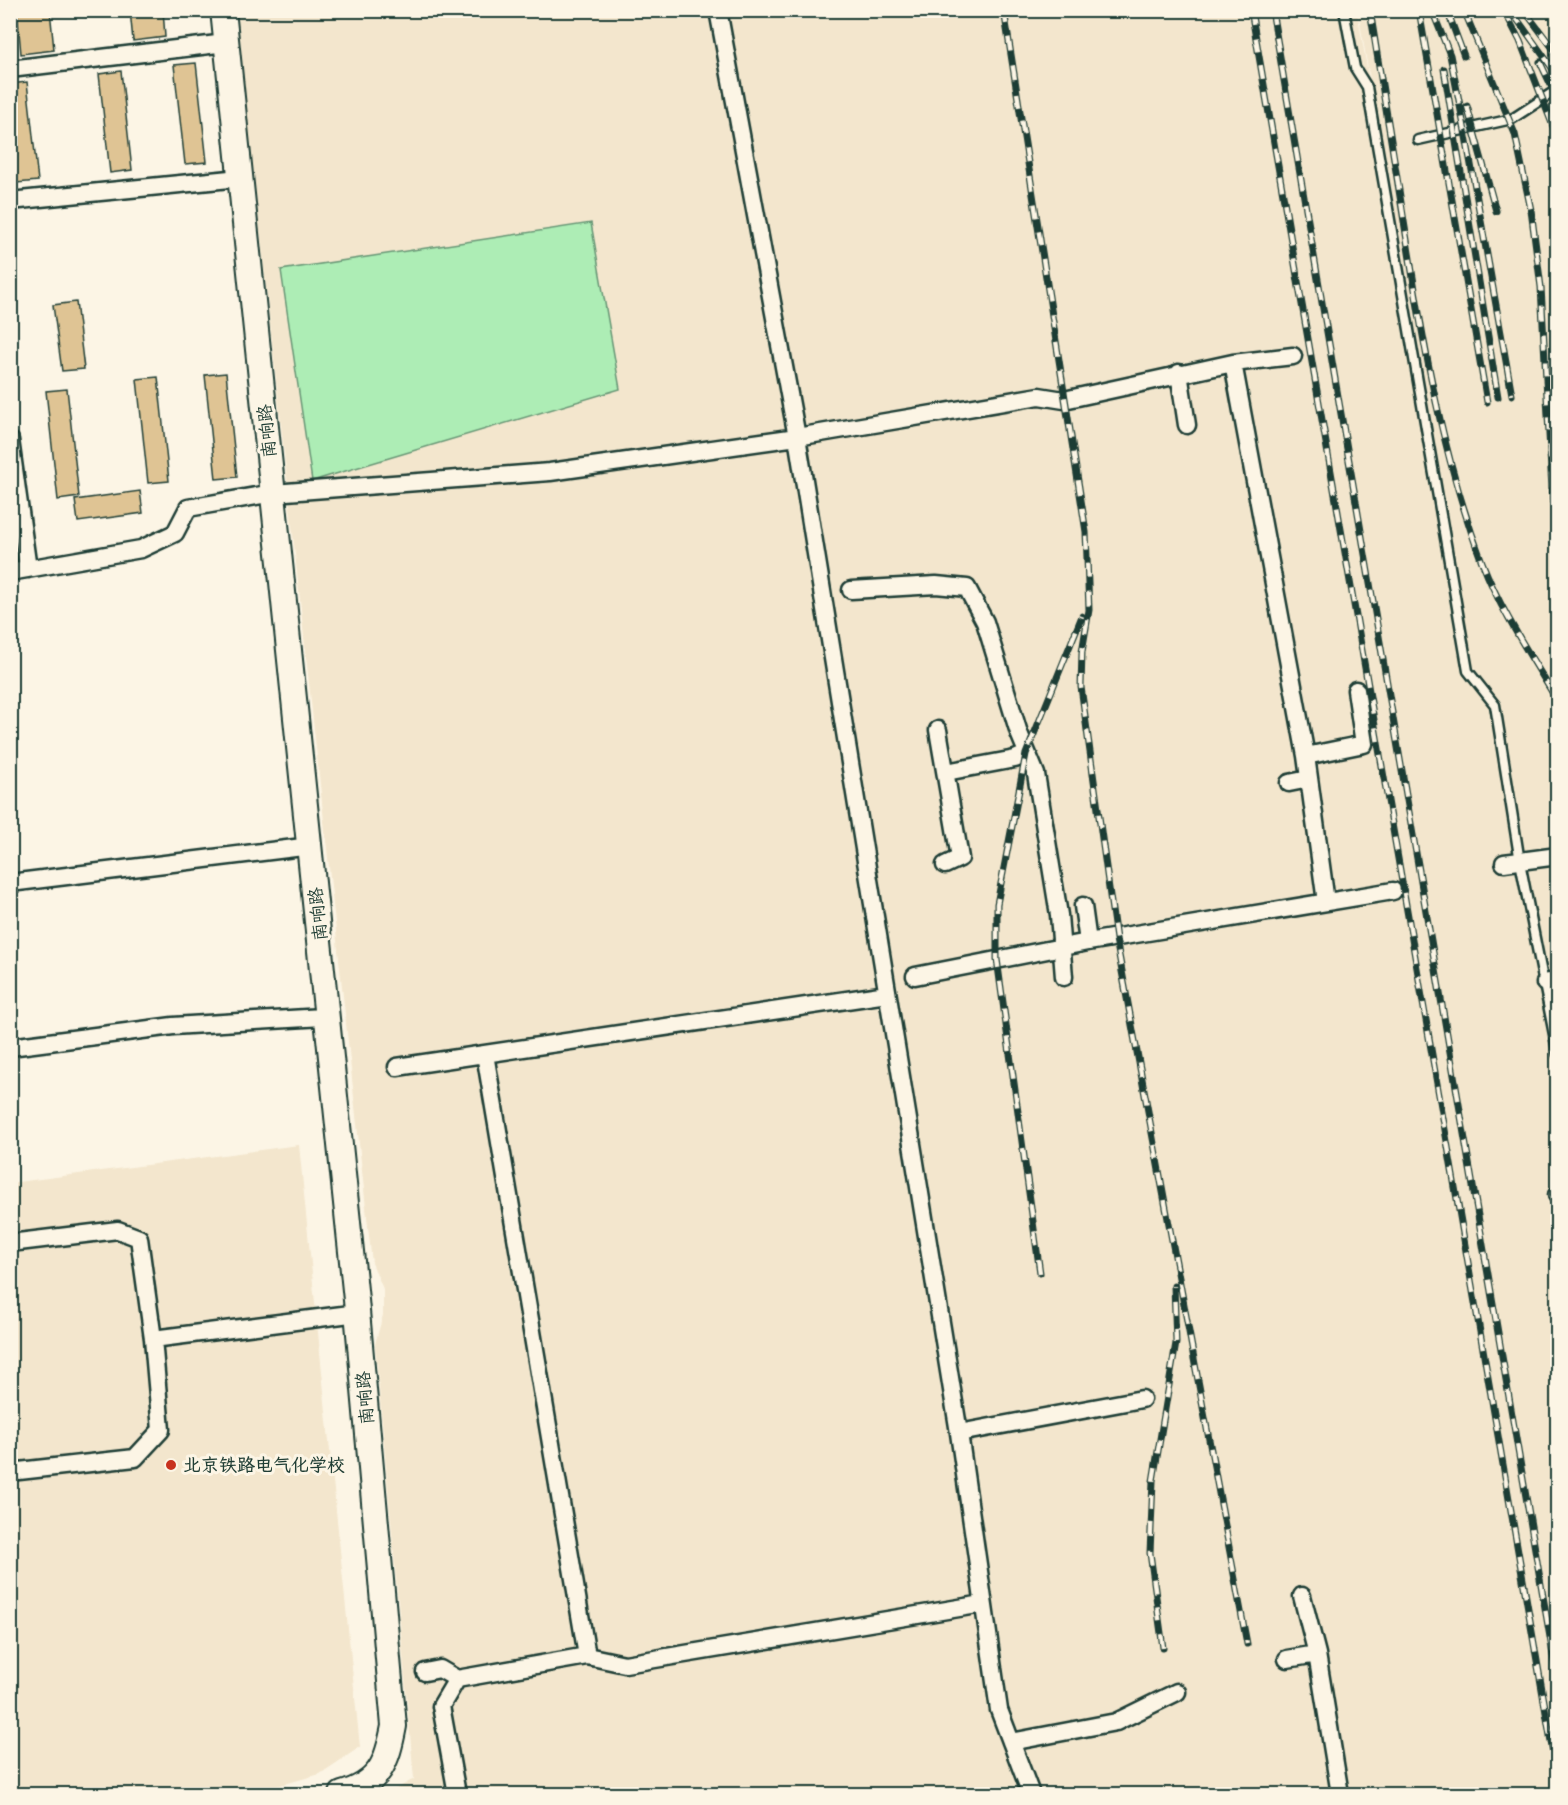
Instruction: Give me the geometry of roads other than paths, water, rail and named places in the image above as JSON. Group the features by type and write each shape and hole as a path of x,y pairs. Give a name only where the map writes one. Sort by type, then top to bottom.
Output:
{"street":[{"name":"南响路","path":"223,10 358,1313 394,1726 389,1750 380,1772 359,1789 342,1794"},
{"path":"718,10 797,437 959,1433 999,1710 1031,1794"},
{"path":"10,69 226,43"},
{"path":"10,201 240,178"},
{"path":"10,572 141,549 175,533 188,508 273,493 550,472 797,437 1039,396 1064,400 1233,363 1293,356"},
{"path":"1233,363 1306,756 1326,902"},
{"path":"1179,374 1187,425"},
{"path":"10,440 28,569"},
{"path":"851,590 936,585 968,588 985,622 1026,754 1036,774 1064,949 1064,977"},
{"path":"1306,756 1364,744 1356,690"},
{"path":"938,730 960,858 945,865"},
{"path":"946,772 1015,759 1026,754"},
{"path":"1289,783 1309,779"},
{"path":"10,884 311,846"},
{"path":"1512,862 1557,856"},
{"path":"915,976 997,958 1064,949 1088,942 1393,891"},
{"path":"1083,906 1088,942"},
{"path":"397,1066 887,994"},
{"path":"10,1047 173,1026 323,1017"},
{"path":"485,1054 586,1656"},
{"path":"10,1243 118,1230 139,1238 153,1339 161,1430 135,1458 10,1472"},
{"path":"153,1339 358,1313"},
{"path":"959,1433 1142,1399"},
{"path":"1302,1596 1317,1654 1340,1794"},
{"path":"425,1672 440,1669 457,1679 586,1656 625,1664 982,1604"},
{"path":"1287,1659 1317,1654"},
{"path":"457,1679 441,1706 457,1794"},
{"path":"1011,1742 1116,1722 1177,1692"}],"lane":[{"path":"1344,10 1355,68 1367,87 1468,671 1495,705 1512,862 1551,982 1557,1054"},
{"path":"1418,140 1512,119 1557,89"}],"railway":[{"path":"1004,10 1086,532 1089,610 1082,652 1081,687 1116,939 1247,1644"},
{"path":"1251,10 1558,1782"},
{"path":"1272,10 1558,1684"},
{"path":"1370,10 1420,322 1436,403 1456,483 1482,562 1498,598 1558,702"},
{"path":"1419,10 1487,402"},
{"path":"1432,10 1450,55 1512,395"},
{"path":"1447,10 1464,56"},
{"path":"1464,10 1515,134 1531,210 1541,287 1552,489 1558,549"},
{"path":"1504,10 1520,41 1558,139"},
{"path":"1524,10 1558,55"},
{"path":"1552,10 1558,15"},
{"path":"1512,12 1558,76"},
{"path":"1540,62 1558,100"},
{"path":"1444,69 1498,397"},
{"path":"1467,106 1496,211"},
{"path":"1040,1273 997,959 997,904 1026,754 1082,616"},
{"path":"1163,1648 1150,1553 1153,1481 1176,1343 1174,1286"}],"place":[{"name":"北京铁路电气化学校","path":"171,1465"}]}
